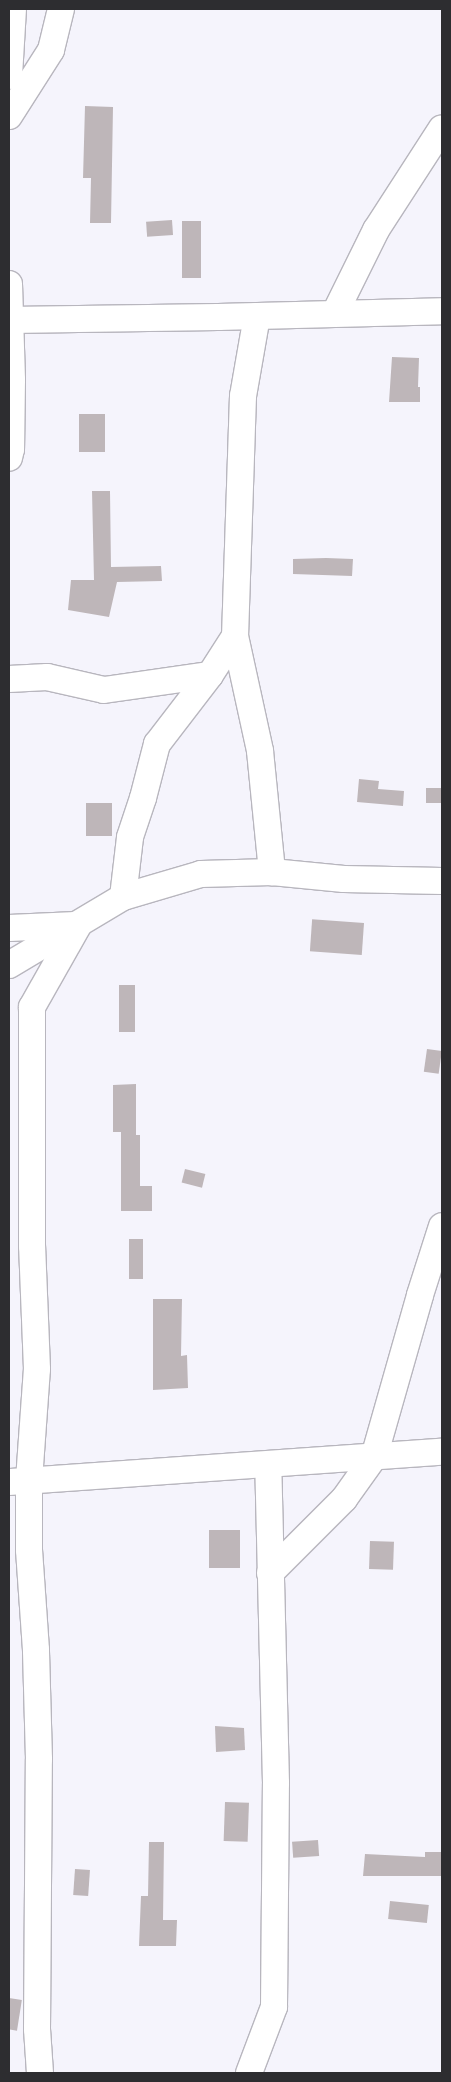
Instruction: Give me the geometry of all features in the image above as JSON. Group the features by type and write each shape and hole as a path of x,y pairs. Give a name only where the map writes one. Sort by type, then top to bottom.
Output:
{"street":[{"path":"9,66 13,9"},
{"path":"9,116 52,50 61,9"},
{"path":"336,312 376,230 442,128"},
{"path":"9,284 12,449 9,458"},
{"path":"10,320 442,311"},
{"path":"257,316 243,396 235,636 260,751 272,872"},
{"path":"123,897 130,837 157,744 210,675 235,636"},
{"path":"9,679 48,677 104,690 210,675"},
{"path":"9,965 123,897 201,874 272,872 344,879 442,881"},
{"path":"9,928 79,924"},
{"path":"40,2073 37,2029 39,1759 36,1650 29,1550 19,1481 37,1369 32,1246 32,1007 79,924"},
{"path":"270,1573 344,1499 374,1457 420,1295 442,1226"},
{"path":"19,1481 268,1466 442,1452"},
{"path":"250,2073 274,2007 276,1783 268,1466"}],"building":[{"path":"85,106 113,107 111,223 90,223 91,178 83,178"},
{"path":"172,220 173,235 147,237 146,222"},
{"path":"182,221 201,221 201,278 182,278"},
{"path":"392,357 419,358 418,387 420,387 420,402 389,402"},
{"path":"79,414 105,414 105,452 79,452"},
{"path":"92,491 110,491 111,567 161,566 162,581 117,582 109,617 68,610 71,580 94,580"},
{"path":"293,559 353,559 352,576 293,574"},
{"path":"359,779 379,781 378,789 404,791 403,806 357,802"},
{"path":"426,788 442,788 442,803 426,803"},
{"path":"86,803 112,803 112,836 86,836"},
{"path":"312,919 364,923 362,955 310,951"},
{"path":"119,985 135,985 135,1032 119,1032"},
{"path":"427,1049 442,1051 439,1074 424,1072"},
{"path":"136,1084 136,1135 140,1135 140,1186 152,1186 152,1211 121,1211 121,1132 113,1132 113,1085"},
{"path":"185,1169 205,1174 202,1188 182,1183"},
{"path":"129,1239 143,1239 143,1279 129,1279"},
{"path":"153,1299 182,1299 181,1356 187,1355 188,1388 153,1390"},
{"path":"209,1530 240,1530 240,1568 209,1568"},
{"path":"370,1541 394,1542 393,1570 369,1569"},
{"path":"215,1726 244,1728 245,1750 216,1752"},
{"path":"225,1802 249,1803 248,1842 224,1841"},
{"path":"318,1840 319,1856 293,1858 292,1842"},
{"path":"149,1842 164,1842 163,1920 177,1920 176,1946 139,1946 141,1896 148,1896"},
{"path":"425,1852 442,1852 442,1876 363,1876 365,1854 425,1857"},
{"path":"75,1869 90,1870 88,1896 73,1895"},
{"path":"390,1901 429,1905 427,1923 388,1919"},
{"path":"9,1998 22,2000 17,2031 9,2029"}]}
